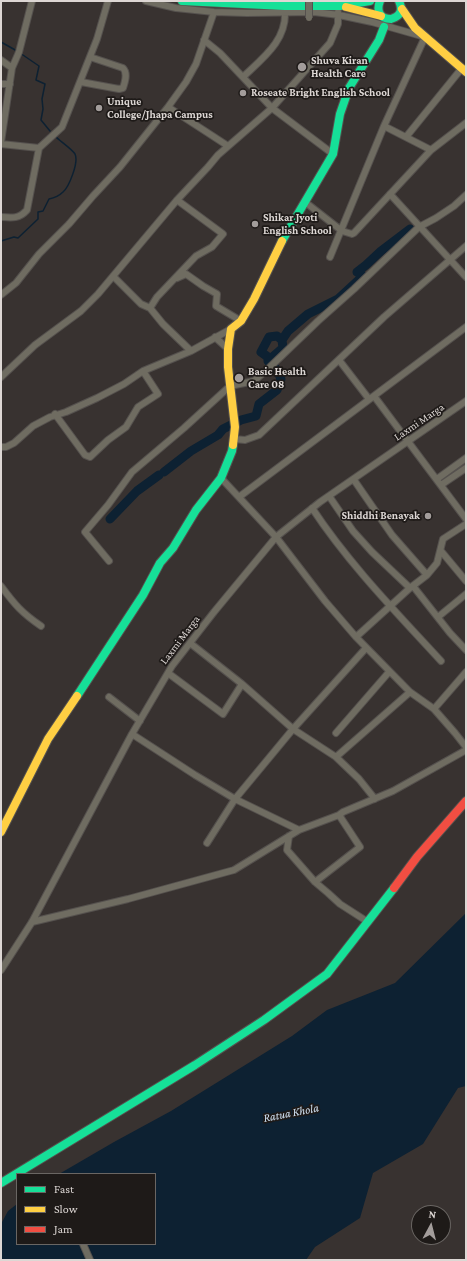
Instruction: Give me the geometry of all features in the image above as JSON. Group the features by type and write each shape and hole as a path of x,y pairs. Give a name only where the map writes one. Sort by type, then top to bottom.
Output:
{"main road":[{"path":"187,1 285,9 335,6 355,2 371,1"},
{"path":"379,13 378,4 380,1"},
{"path":"399,1 402,9 415,28 464,70"},
{"path":"335,6 379,13 388,20 396,19 400,15 402,9"},
{"path":"396,19 403,24 415,28"},
{"path":"1,832 48,739 119,633 143,594 160,562 173,548 196,510 221,478 232,451 234,439 235,424 228,368 228,349 231,329 241,320 254,299 285,236 333,154 340,114 350,88 379,40 384,27"},
{"path":"21,1173 189,1069 264,1020 327,974 417,857 466,801"},
{"path":"1,1183 16,1176"}],"street":[{"path":"32,1 19,52 12,68 1,143 39,148"},
{"path":"1,217 11,218 22,216 27,210 39,148 62,127 97,39 108,1"},
{"path":"146,1 176,8 214,12 248,13 285,9 285,23 281,36 268,53 243,77"},
{"path":"296,1 335,6 384,27 425,38 384,126 330,257"},
{"path":"309,1 309,18"},
{"path":"371,1 379,13"},
{"path":"1,377 35,344 81,311 218,155 272,108 330,43 338,24 335,6"},
{"path":"1,296 16,283 39,254 70,224 120,167 168,107 186,82 196,64 214,12"},
{"path":"204,40 220,53 272,108 333,154"},
{"path":"81,82 119,90 123,88 126,77 125,71 122,68 90,57"},
{"path":"1,60 12,68"},
{"path":"406,137 464,70"},
{"path":"1,84 10,84"},
{"path":"168,107 228,146"},
{"path":"305,202 342,231 352,234 431,150 466,123"},
{"path":"384,126 431,150"},
{"path":"390,194 466,277"},
{"path":"109,561 85,532 108,505 132,472 184,428 230,386 254,381 419,227 454,206 466,195"},
{"path":"150,308 158,297 196,256 212,247 223,234 177,200"},
{"path":"234,439 245,440 259,435 384,317 466,246"},
{"path":"176,278 186,274 217,294 216,306 241,320"},
{"path":"113,276 141,304 150,308 163,324 191,351"},
{"path":"239,497 466,327"},
{"path":"1,447 6,447 33,426 55,414 66,412 124,384 143,371 191,351 231,329"},
{"path":"215,337 228,349"},
{"path":"339,360 408,441 466,519"},
{"path":"55,414 85,455 90,457 108,440 126,427 138,407 158,394 143,371"},
{"name":"Laxmi Marga","path":"1,970 32,922 132,734 168,673 214,612 276,537 312,508 466,401"},
{"path":"437,479 466,458"},
{"path":"441,485 466,468"},
{"path":"221,478 276,537 325,601 356,638 410,692 434,709 466,747"},
{"path":"354,480 392,535 427,575"},
{"path":"329,496 353,531 372,552 412,587 466,650"},
{"path":"312,508 330,535 441,661"},
{"path":"356,638 427,575 437,563 443,539 466,524"},
{"path":"440,551 466,581"},
{"path":"1,586 24,615 41,626"},
{"path":"438,617 466,594"},
{"path":"190,643 242,684 293,729 336,757 359,779 375,799"},
{"path":"208,843 236,799 293,729 366,648"},
{"path":"336,733 389,672"},
{"path":"434,709 466,672"},
{"path":"168,673 222,714 242,684"},
{"path":"336,757 410,692"},
{"path":"109,697 140,721"},
{"path":"132,734 194,775 236,799 299,830"},
{"path":"32,922 128,899 234,870 299,830 339,815 342,812 393,791 466,750"},
{"path":"315,882 360,847 339,815"},
{"path":"289,836 287,850 315,882 340,904 368,922"},
{"path":"83,1245 90,1260"}],"water":[{"name":"Ratua Khola","path":"466,913 466,1086 458,1088 423,1144 373,1173 360,1218 315,1247 306,1260 1,1260 1,1224 8,1211 16,1205 16,1245 156,1245 156,1173 61,1173 171,1111 292,1036 327,1010 395,983"}],"waterway":[{"path":"1,42 17,51"},
{"path":"20,53 39,66 36,80 45,84 42,99 43,109 41,120 50,131"},
{"path":"1,241 14,237 18,238 38,219 38,212 43,211 49,199 60,195 68,185 75,168 76,158 75,154 56,137"},
{"path":"164,472 191,451 218,435 223,429 241,420 256,416 259,404 277,390 281,379 277,370 268,361 283,348 282,340 288,331 308,314 338,299 363,276 357,272 410,229"},
{"path":"268,361 268,357 261,352 269,337 277,336 282,340"},
{"path":"110,519 137,491 159,475"}],"traffic: fast":[{"path":"182,1 285,6 340,6 370,1"},
{"path":"380,1 378,8 380,14 387,19 391,19 399,14 401,10 399,1"},
{"path":"282,241 333,154 340,114 349,88 379,40 384,27"},
{"path":"77,696 143,595 160,563 173,548 196,510 221,478 233,445"},
{"path":"17,1173 195,1065 264,1020 327,974 394,888"},
{"path":"1,1183 16,1174"}],"traffic: slow":[{"path":"346,7 381,16"},
{"path":"402,9 415,28 466,72"},
{"path":"233,445 235,427 228,367 228,349 231,329 241,321 254,299 282,241"},
{"path":"1,832 48,739 77,696"}],"traffic: jam":[{"path":"394,888 417,857 466,801"}],"place":[{"name":"Shuva Kiran Health Care","path":"302,67"},
{"name":"Roseate Bright English School","path":"243,93"},
{"name":"Unique College/Jhapa Campus","path":"99,108"},
{"name":"Shikar Jyoti English School","path":"255,224"},
{"name":"Basic Health Care 08","path":"239,378"},
{"name":"Shiddhi Benayak","path":"428,516"}]}
